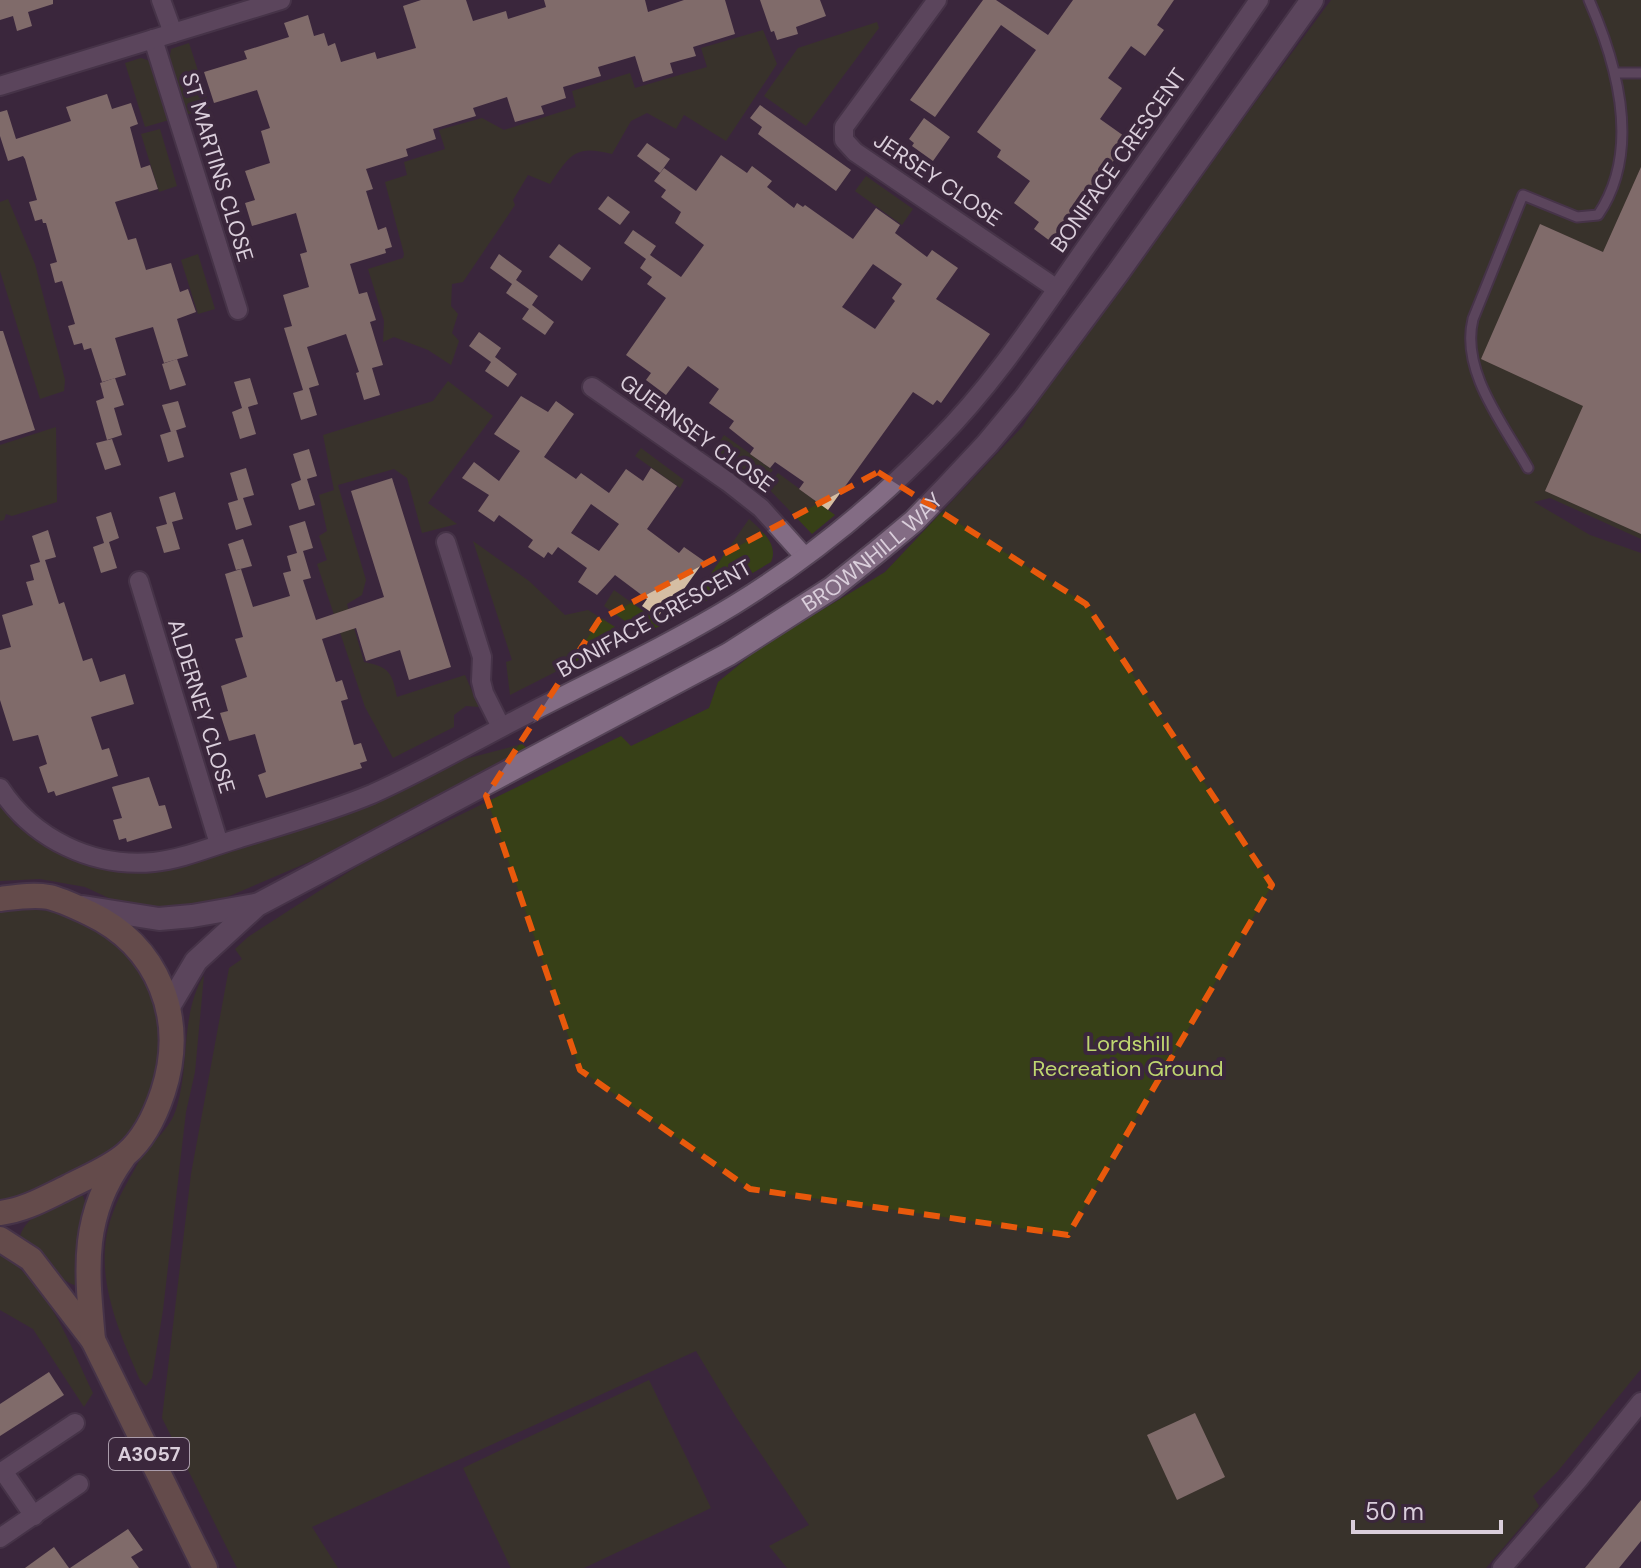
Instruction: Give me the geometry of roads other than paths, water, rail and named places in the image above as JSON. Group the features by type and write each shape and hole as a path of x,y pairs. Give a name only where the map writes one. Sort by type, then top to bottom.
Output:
{"main road":[{"path":"0,899 49,897 105,921 139,949 154,972 168,1008 172,1029 169,1073 157,1111 127,1153 40,1201 18,1211 0,1213"},
{"name":"A3057","path":"93,1340 87,1267 89,1237 109,1178 127,1153"},
{"name":"A3057","path":"0,1239 31,1259 93,1340 205,1568"}],"street":[{"path":"161,0 173,33"},
{"path":"0,86 281,0"},
{"name":"JERSEY CLOSE","path":"912,0 932,6 844,127 844,140 855,152 1057,289"},
{"name":"BONIFACE CRESCENT","path":"0,788 9,802 30,822 77,853 103,860 154,862 369,795 722,612 804,556 888,488 938,441 1002,368 1259,0"},
{"name":"BROWNHILL WAY","path":"168,1008 196,961 257,905 729,654 832,588 902,531 987,444 1025,398 1312,0"},
{"name":"ST MARTINS CLOSE","path":"153,39 238,310"},
{"name":"GUERNSEY CLOSE","path":"592,387 740,491 761,508 804,556"},
{"path":"446,542 482,657 484,693 501,727"},
{"name":"ALDERNEY CLOSE","path":"139,581 219,844"},
{"name":"BROWNHILL WAY","path":"74,906 159,919 257,905"},
{"path":"1502,1568 1641,1402"},
{"path":"34,1516 2,1472 75,1423"},
{"path":"0,1538 79,1484"}],"lane":[{"path":"1528,468 1478,379 1469,336 1523,195 1577,217 1598,215 1611,200 1624,166 1625,102 1618,73 1589,0"},
{"path":"1618,73 1641,73"}],"park label":[{"name":"Lordshill Recreation Ground","path":"1128,1056"}]}
